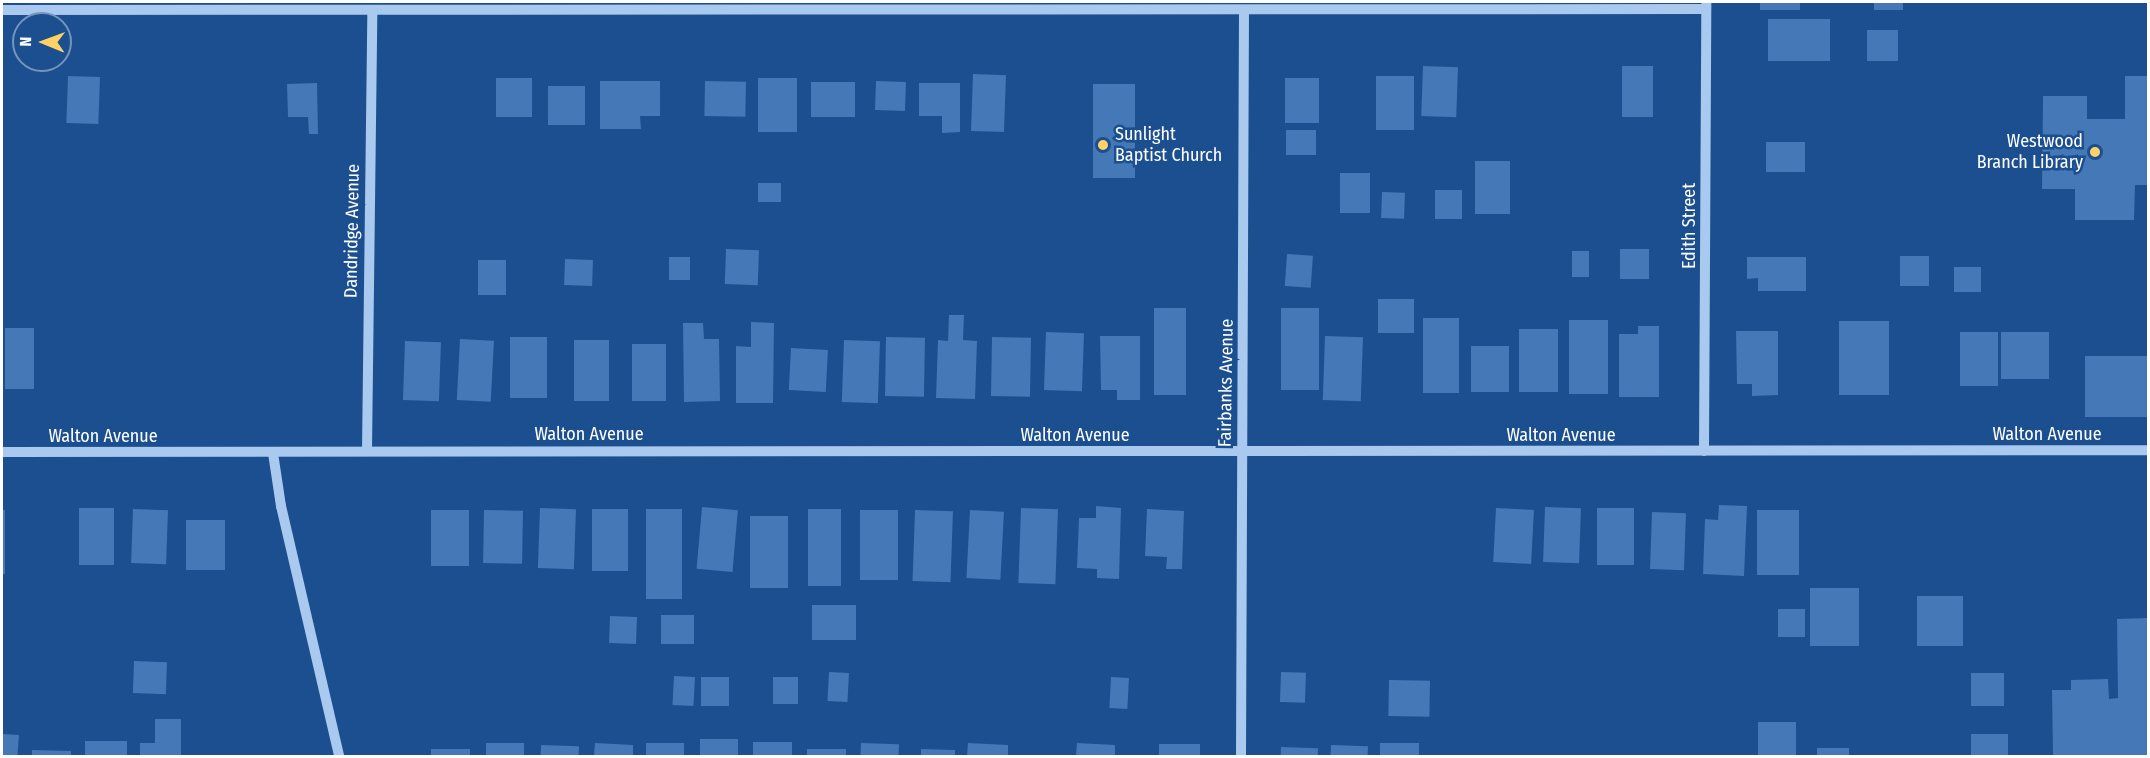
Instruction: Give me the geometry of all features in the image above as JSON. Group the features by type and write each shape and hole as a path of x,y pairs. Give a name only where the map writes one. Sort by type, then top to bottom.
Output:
{"street":[{"path":"2,10 337,6 372,11 1149,6 1244,10 1706,5"},
{"name":"Edith Street","path":"1704,451 1706,5"},
{"name":"Fairbanks Avenue","path":"1241,756 1244,10"},
{"name":"Dandridge Avenue","path":"367,450 372,11"},
{"name":"Walton Avenue","path":"2,452 2148,450"},
{"path":"273,453 281,506 339,756"}],"building":[{"path":"1760,2 1800,2 1800,10 1760,10"},
{"path":"1874,2 1903,2 1903,10 1874,10"},
{"path":"1768,19 1830,19 1830,61 1768,61"},
{"path":"1867,30 1898,30 1898,61 1867,61"},
{"path":"1423,66 1458,67 1456,117 1421,116"},
{"path":"1622,66 1653,66 1653,117 1622,117"},
{"path":"973,74 1006,75 1004,132 971,131"},
{"path":"68,76 100,77 98,124 66,123"},
{"path":"1376,76 1414,76 1414,130 1376,130"},
{"name":"Westwood Branch Library","path":"2125,76 2148,76 2148,185 2135,185 2134,220 2075,220 2075,189 2042,189 2043,96 2087,96 2087,119 2125,119"},
{"path":"496,78 532,78 532,117 496,117"},
{"path":"758,78 797,78 797,132 758,132"},
{"path":"1285,78 1319,78 1319,123 1285,123"},
{"path":"600,81 660,81 660,116 640,116 641,129 600,129"},
{"path":"705,81 746,82 745,117 704,116"},
{"path":"876,81 906,82 905,111 875,110"},
{"path":"811,82 855,82 855,117 811,117"},
{"path":"317,83 318,134 309,134 308,117 288,117 287,84"},
{"path":"919,83 960,83 960,132 942,133 942,116 919,116"},
{"path":"1093,84 1135,84 1135,178 1093,178"},
{"path":"548,86 585,86 585,125 548,125"},
{"path":"1286,130 1316,130 1316,155 1286,155"},
{"path":"1766,142 1805,142 1805,172 1766,172"},
{"path":"1475,161 1510,161 1510,214 1475,214"},
{"path":"1340,173 1370,173 1370,213 1340,213"},
{"path":"758,183 781,183 781,202 758,202"},
{"path":"1435,190 1462,190 1462,219 1435,219"},
{"path":"1382,192 1405,193 1404,219 1381,218"},
{"path":"726,249 759,250 758,285 725,284"},
{"path":"1620,249 1649,249 1649,279 1620,279"},
{"path":"1572,251 1589,251 1589,277 1572,277"},
{"path":"1287,254 1313,256 1311,288 1285,286"},
{"path":"1900,256 1929,256 1929,286 1900,286"},
{"path":"669,257 690,257 690,280 669,280"},
{"path":"1747,257 1806,257 1806,291 1758,291 1758,278 1747,279"},
{"path":"565,259 593,260 592,286 564,285"},
{"path":"478,260 506,260 506,295 478,295"},
{"path":"1954,267 1981,267 1981,292 1954,292"},
{"path":"1378,299 1414,299 1414,333 1378,333"},
{"path":"1154,308 1186,308 1186,395 1154,395"},
{"path":"1281,308 1319,308 1319,390 1281,390"},
{"path":"949,315 964,315 963,340 977,341 975,399 936,398 938,340 948,341"},
{"path":"1423,318 1459,318 1459,393 1423,393"},
{"path":"1569,320 1608,320 1608,394 1569,394"},
{"path":"1839,321 1889,321 1889,395 1839,395"},
{"path":"751,322 774,323 773,403 736,403 736,346 751,347"},
{"path":"683,323 703,323 704,339 719,339 720,401 684,402"},
{"path":"1638,326 1659,326 1659,397 1619,397 1619,334 1638,334"},
{"path":"5,328 34,328 34,389 5,389"},
{"path":"1519,329 1558,329 1558,392 1519,392"},
{"path":"1736,331 1778,331 1778,395 1752,396 1752,384 1737,384"},
{"path":"1046,332 1084,333 1082,391 1044,390"},
{"path":"1960,332 1998,332 1998,386 1960,386"},
{"path":"2001,332 2049,332 2049,379 2001,379"},
{"path":"1100,336 1140,336 1140,400 1117,400 1117,390 1101,390"},
{"path":"1325,336 1363,337 1361,401 1323,400"},
{"path":"510,337 547,337 547,398 510,398"},
{"path":"886,337 925,338 924,397 885,396"},
{"path":"992,337 1031,338 1030,397 991,396"},
{"path":"460,339 494,341 491,402 457,400"},
{"path":"574,340 609,340 609,401 574,401"},
{"path":"844,340 880,341 878,403 842,402"},
{"path":"405,341 441,342 439,401 403,400"},
{"path":"632,344 666,344 666,401 632,401"},
{"path":"1471,346 1509,346 1509,392 1471,392"},
{"path":"791,348 828,350 826,392 789,390"},
{"path":"2085,356 2148,356 2148,417 2085,417"},
{"path":"1719,505 1747,506 1744,576 1703,574 1705,519 1718,520"},
{"path":"1096,506 1121,508 1119,579 1097,578 1097,569 1077,568 1079,518 1096,518"},
{"path":"702,507 738,510 732,572 697,569"},
{"path":"1545,507 1581,508 1579,563 1543,562"},
{"path":"79,508 114,508 114,565 79,565"},
{"path":"540,508 576,509 574,569 538,568"},
{"path":"1021,508 1058,509 1055,584 1018,583"},
{"path":"1496,508 1534,510 1531,564 1493,562"},
{"path":"1597,508 1634,508 1634,565 1597,565"},
{"path":"133,509 168,510 166,564 131,563"},
{"path":"592,509 628,509 628,571 592,571"},
{"path":"646,509 682,509 682,599 646,599"},
{"path":"808,509 841,509 841,586 808,586"},
{"path":"1147,509 1184,511 1182,569 1166,569 1167,557 1145,556"},
{"path":"2,510 5,510 5,574 2,574"},
{"path":"431,510 469,510 469,566 431,566"},
{"path":"484,510 523,511 522,564 483,563"},
{"path":"860,510 898,510 898,580 860,580"},
{"path":"915,510 953,511 950,582 913,581"},
{"path":"970,510 1004,512 1000,580 966,578"},
{"path":"1757,510 1799,510 1799,575 1757,575"},
{"path":"1652,512 1686,513 1684,570 1650,569"},
{"path":"750,516 788,516 788,588 750,588"},
{"path":"186,520 225,520 225,570 186,570"},
{"path":"1810,588 1859,588 1859,646 1810,646"},
{"path":"1917,596 1963,596 1963,646 1917,646"},
{"path":"812,605 856,605 856,640 812,640"},
{"path":"1778,609 1805,609 1805,637 1778,637"},
{"path":"661,615 694,615 694,644 661,644"},
{"path":"610,616 637,617 636,644 609,643"},
{"path":"2148,618 2148,756 2053,756 2052,690 2071,690 2071,680 2108,679 2109,699 2118,698 2117,619"},
{"path":"134,661 167,662 166,694 133,693"},
{"path":"829,672 849,673 847,702 827,701"},
{"path":"1281,672 1306,673 1305,703 1280,702"},
{"path":"1971,673 2004,673 2004,706 1971,706"},
{"path":"674,676 695,677 693,706 672,705"},
{"path":"701,677 729,677 729,706 701,706"},
{"path":"773,677 798,677 798,704 773,704"},
{"path":"1111,677 1129,678 1127,709 1109,708"},
{"path":"1389,680 1430,681 1429,717 1388,716"},
{"path":"155,719 181,719 181,756 140,756 140,743 155,743"},
{"path":"1758,722 1796,722 1796,756 1758,756"},
{"path":"3,734 19,735 18,756 2,756"},
{"path":"1971,734 2008,734 2008,756 1971,756"},
{"path":"700,739 738,739 738,756 700,756"},
{"path":"85,741 127,741 127,756 85,756"},
{"path":"753,742 792,742 792,756 753,756"},
{"path":"486,743 524,743 524,756 486,756"},
{"path":"595,743 633,745 633,756 594,756"},
{"path":"646,743 684,743 684,756 646,756"},
{"path":"861,743 899,744 899,756 861,756"},
{"path":"968,743 1008,745 1008,756 967,756"},
{"path":"1077,743 1115,745 1115,756 1076,756"},
{"path":"1380,743 1419,743 1419,756 1380,756"},
{"path":"1159,744 1200,744 1200,756 1159,756"},
{"path":"541,745 579,746 579,756 541,756"},
{"path":"1331,745 1368,746 1368,756 1331,756"},
{"path":"1281,747 1318,748 1318,756 1281,756"},
{"path":"1817,748 1849,748 1849,756 1817,756"},
{"path":"431,749 470,749 470,756 431,756"},
{"path":"807,749 846,749 846,756 807,756"},
{"path":"921,749 955,750 955,756 921,756"},
{"path":"32,750 71,751 71,756 32,756"}],"place":[{"name":"Sunlight Baptist Church","path":"1103,145"},
{"name":"Westwood Branch Library","path":"2095,152"}]}
